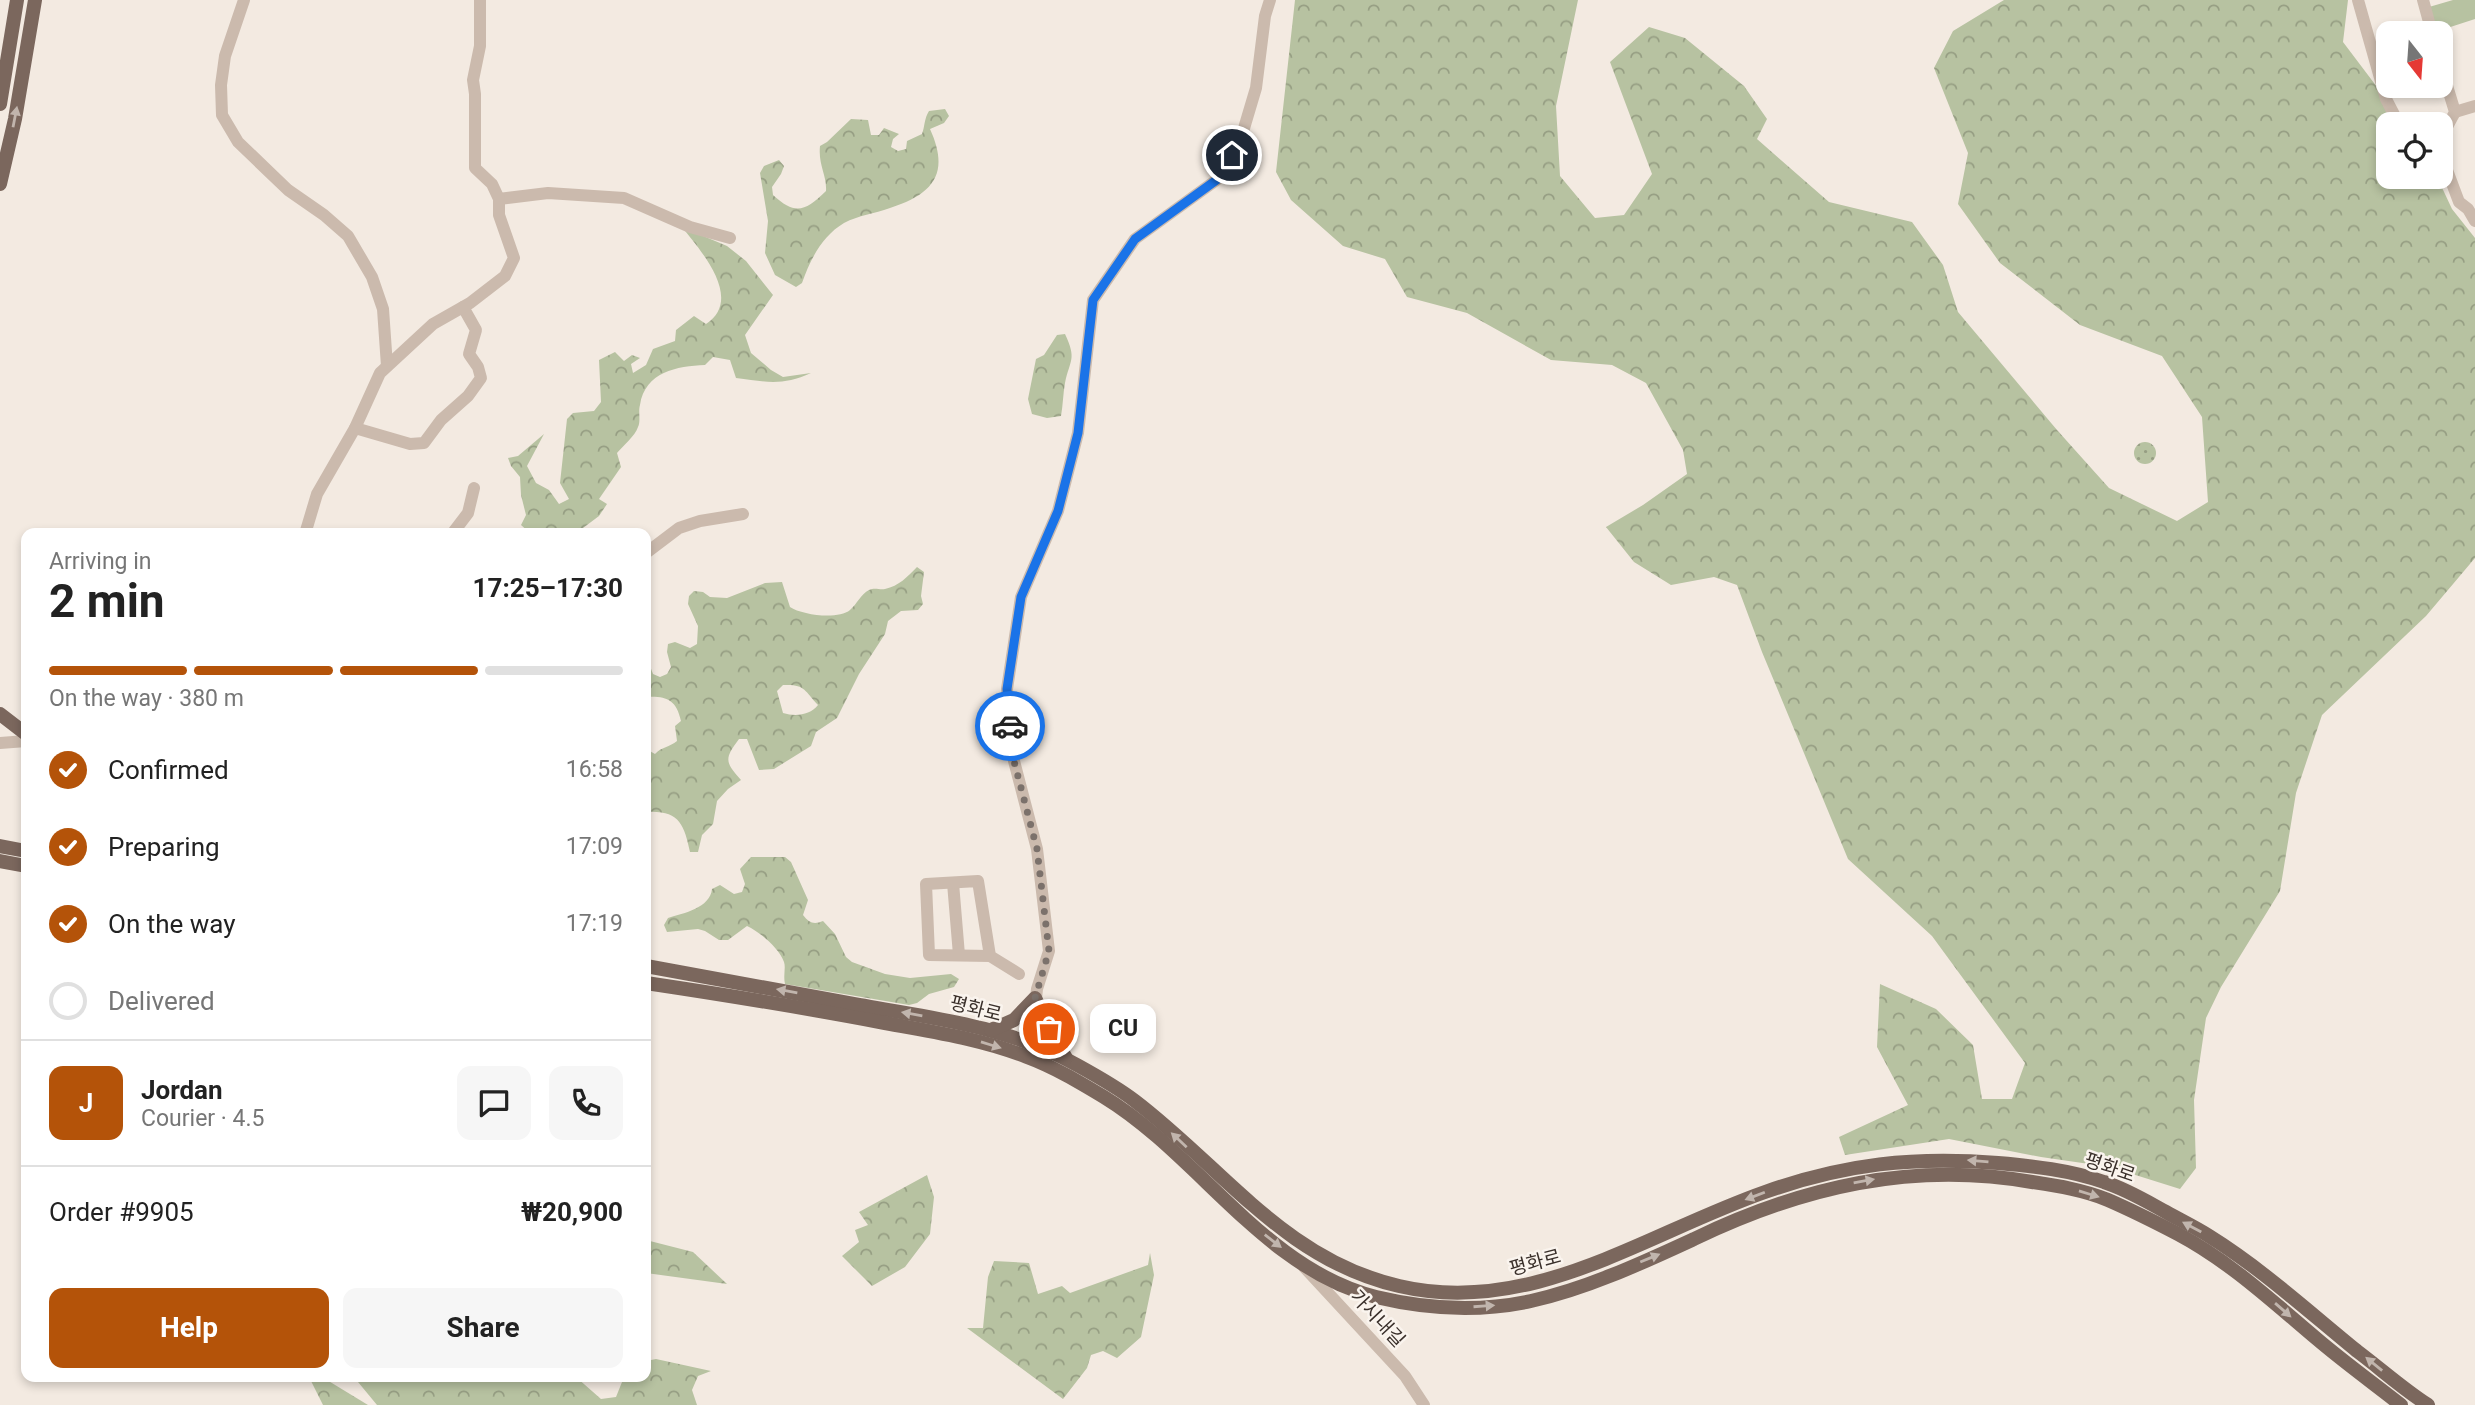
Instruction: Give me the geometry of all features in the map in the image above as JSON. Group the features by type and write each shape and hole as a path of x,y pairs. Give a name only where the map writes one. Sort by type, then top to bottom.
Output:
{"main road":[{"path":"0,103 17,0"},
{"path":"0,184 15,119 35,0"},
{"path":"0,714 21,730"},
{"path":"0,846 21,850"},
{"path":"0,861 21,865"},
{"name":"평화로","path":"651,967 992,1030 1143,1124 1299,1262 1370,1295 1444,1307 1484,1307 1530,1301 1587,1284 1670,1250 1742,1215 1838,1186 1889,1177 1978,1175 2072,1189 2105,1199 2181,1235 2266,1295 2319,1341 2401,1405"},
{"name":"평화로","path":"651,984 958,1037 1067,1059 1133,1100 1287,1234 1332,1261 1381,1282 1415,1289 1470,1293 1537,1283 1571,1273 1765,1192 1804,1179 1879,1163 1946,1158 2036,1166 2099,1180 2122,1189 2209,1235 2428,1405"},
{"path":"992,1030 1014,1020 1035,998 1067,1059"}],"street":[{"path":"244,0 225,56 221,85 222,115 238,142 288,190 348,236 372,277 383,309 387,366"},
{"path":"307,528 317,494 355,428 380,373 433,324 463,307 505,276 514,258 499,215 499,199 492,184 475,168 475,94 472,80 480,46 480,0"},
{"path":"1028,1050 1035,998 1049,951 1037,849 1014,761 1007,689 1021,597 1058,511 1075,446 1093,300 1135,239 1222,176 1242,135 1256,88 1265,16 1270,0"},
{"path":"2358,0 2386,99 2393,112"},
{"path":"2423,0 2429,21"},
{"path":"2451,98 2455,112"},
{"path":"2453,116 2455,112 2475,106"},
{"path":"2453,186 2459,202 2468,209 2475,221"},
{"path":"499,199 548,193 624,198 690,226 730,238"},
{"path":"355,428 410,443 424,443 440,420 468,396 481,378 469,354 476,330 463,307"},
{"path":"457,528 468,513 474,488"},
{"path":"651,549 679,528 700,521 743,514"},
{"path":"0,743 21,741"},
{"path":"990,956 978,881 926,884 929,955 990,956 1019,974"},
{"path":"953,883 959,955"},
{"name":"가시내길","path":"1299,1262 1405,1376 1424,1405"}],"green space":[{"path":"1295,0 1578,0 1556,106 1560,176 1595,218 1624,215 1652,174 1610,62 1649,27 1685,38 1744,86 1767,119 1757,139 1829,202 1912,222 1943,265 1958,312 2057,430 2109,488 2177,521 2208,502 2202,417 2162,356 2080,325 2000,263 1958,204 1968,153 1934,68 1953,31 2004,0 2348,0 2343,42 2376,86 2376,98 2385,98 2396,112 2376,112 2376,189 2443,189 2452,209 2475,238 2475,558 2426,616 2322,715 2296,793 2280,891 2221,987 2206,1018 2194,1100 2196,1168 2180,1189 2110,1167 1949,1139 1845,1155 1839,1137 1908,1105 1877,1047 1880,984 1936,1009 1973,1045 1982,1099 2012,1099 2025,1063 1932,936 1848,859 1737,585 1714,577 1671,585 1634,562 1606,527 1687,474 1683,450 1646,383 1612,365 1551,360 1467,313 1407,297 1385,259 1343,246 1291,200 1276,172"},
{"path":"2453,0 2475,0 2475,19 2454,26 2454,21 2432,21 2429,7"},
{"path":"945,109 949,116 944,123 930,129 936,144 938,170 927,188 905,202 855,218 836,228 818,249 802,283 796,287 775,275 765,253 768,221 760,173 764,166 779,160 784,166 772,187 773,195 788,206 806,207 826,191 820,146 851,119 868,120 871,135 879,135 884,128 899,134 893,139 891,147 898,151 906,149 907,141 922,134 929,111"},
{"path":"682,227 727,246 746,261 773,295 745,335 751,353 783,377 811,373 783,381 736,378 730,360 713,357 705,365 673,369 664,373 648,385 643,394 638,427 617,453 621,467 599,499 607,504 599,516 583,528 524,528 521,525 526,515 520,477 508,458 518,456 544,434 527,466 536,483 549,490 559,504 569,499 560,483 567,419 573,413 594,411 601,402 599,360 615,352 624,361 632,355 640,358 631,364 633,373 646,365 653,349 675,341 676,330 694,316 706,324 717,314 721,302 720,289 699,249"},
{"path":"1065,334 1071,349 1071,359 1061,416 1047,418 1032,414 1028,399 1036,359 1044,355 1057,335"},
{"path":"2145,442 2153,445 2156,453 2153,461 2145,464 2137,461 2134,453 2137,445"},
{"path":"917,567 924,572 921,596 923,604 918,610 901,611 888,621 885,634 859,674 837,718 816,732 811,746 774,769 759,770 747,739 739,739 728,760 741,780 717,801 713,824 702,835 698,852 690,852 678,821 666,813 651,812 651,752 655,754 677,741 675,726 681,721 673,703 665,698 651,697 651,669 653,674 660,677 667,674 671,667 668,644 675,642 690,648 697,644 698,626 688,604 689,596 694,591 703,592 710,597 727,598 765,583 782,582 790,607 829,616 850,610 869,590 885,589 903,581","holes":["783,685 804,689 818,705 802,714 783,713 777,691"]},
{"path":"751,857 785,857 791,862 808,900 803,915 812,922 823,921 835,934 846,957 852,962 885,974 910,978 951,974 959,979 954,987 929,994 917,1003 909,1005 785,984 785,964 782,957 758,932 747,926 728,940 719,940 698,929 667,932 664,925 668,918 701,905 707,901 712,889 720,885 734,894 742,892 745,884 740,869"},
{"path":"927,1175 934,1197 930,1234 905,1267 872,1286 842,1256 859,1242 855,1230 868,1225 859,1212"},
{"path":"651,1241 693,1252 727,1284 651,1274"},
{"path":"1150,1253 1154,1275 1141,1337 1117,1358 1103,1351 1091,1355 1087,1368 1063,1399 967,1328 983,1328 988,1277 994,1261 1029,1263 1038,1294 1062,1286 1070,1293 1148,1265"},
{"path":"651,1360 711,1371 698,1376 692,1390 697,1405 377,1405 358,1382 582,1382 601,1399 616,1397 622,1382 651,1382"},
{"path":"312,1382 330,1382 368,1405 323,1405"}],"way so far":[{"path":"1010,726 1014,761 1037,849 1049,951 1035,998 1049,1029"}],"place":[{"name":"CU","path":"1049,1029"}],"route":[{"path":"1010,726 1007,689 1021,597 1058,511 1078,433 1093,300 1135,239 1222,176 1232,155"}]}
